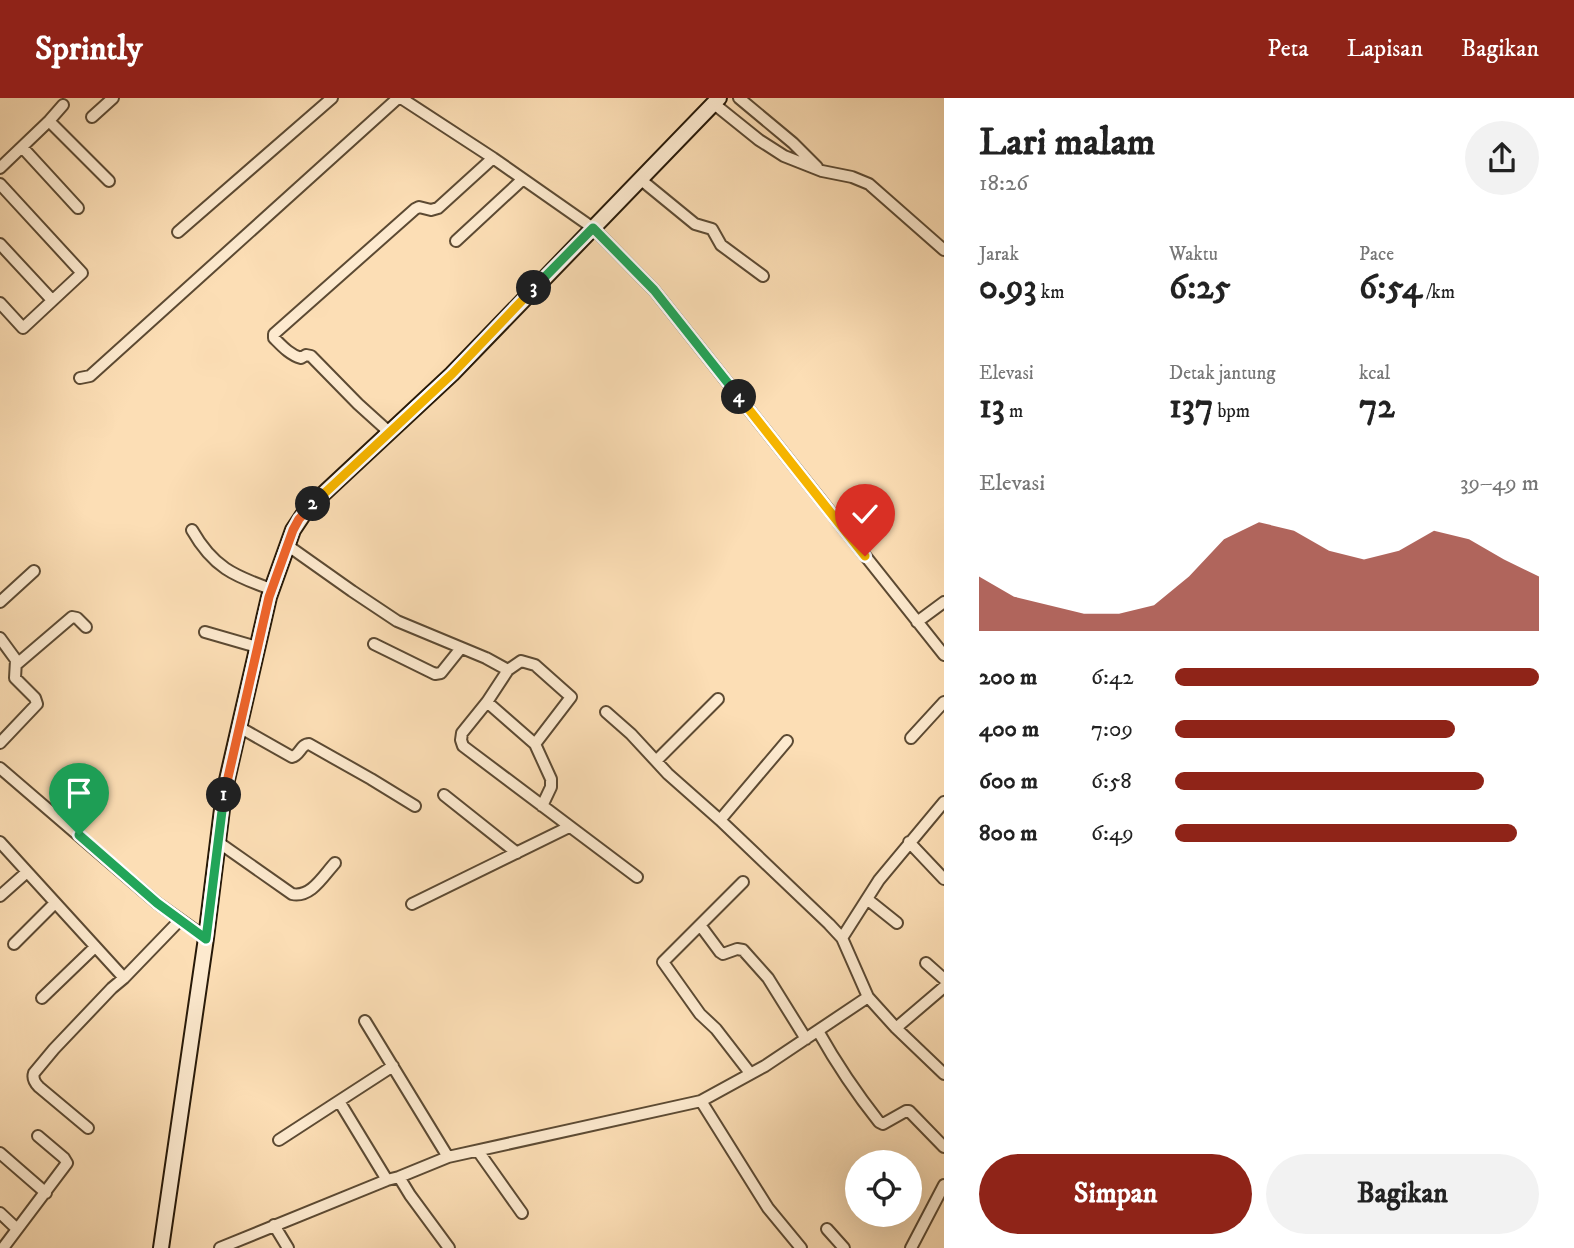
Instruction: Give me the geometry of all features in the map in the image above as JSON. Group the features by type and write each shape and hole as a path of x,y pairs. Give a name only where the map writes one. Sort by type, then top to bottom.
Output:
{"main road":[{"path":"161,1248 206,939 224,793 271,589 293,530 307,509 452,374 716,101"}],"street":[{"path":"92,117 113,98"},
{"path":"178,232 332,98"},
{"path":"80,378 90,376 399,98 494,158 593,228 654,290 944,655"},
{"path":"739,98 822,171"},
{"path":"716,101 759,140 784,156 822,171 852,177 869,184 944,250"},
{"path":"0,168 63,105"},
{"path":"49,121 109,181"},
{"path":"22,147 78,208"},
{"path":"389,432 311,356 295,356 274,338 274,334 415,209 438,208 494,158"},
{"path":"457,241 523,178"},
{"path":"640,179 695,223 712,229 720,245 763,276"},
{"path":"0,184 82,273 23,328 0,303"},
{"path":"0,244 52,300"},
{"path":"192,530 199,543 226,570 271,589"},
{"path":"287,545 397,621 508,670"},
{"path":"0,602 34,571"},
{"path":"918,622 944,602"},
{"path":"17,664 72,617 86,627"},
{"path":"205,632 257,647"},
{"path":"0,638 13,654 17,664 15,678 35,698 37,704 2,735"},
{"path":"374,644 435,674 441,673 461,648"},
{"path":"536,744 571,698 535,664 521,661 508,670 462,733 463,746 637,877"},
{"path":"656,761 718,699"},
{"path":"487,702 536,744 551,779 551,788 542,806"},
{"path":"911,738 944,702"},
{"path":"606,712 842,938 868,997 895,1028 944,1074"},
{"path":"239,727 292,757 296,756 305,744 309,744 415,806"},
{"path":"720,820 787,741"},
{"path":"0,768 157,903 206,939"},
{"path":"444,795 517,853"},
{"path":"842,938 879,880 944,802"},
{"path":"412,904 569,827"},
{"path":"0,842 124,978"},
{"path":"218,842 292,894 300,896 311,890 335,863"},
{"path":"909,842 944,879"},
{"path":"0,896 27,872"},
{"path":"743,882 663,962 700,1014 716,1029 750,1073"},
{"path":"867,899 897,923"},
{"path":"14,944 55,903"},
{"path":"88,1128 39,1087 33,1077 38,1067 111,988 180,920"},
{"path":"700,925 723,954 737,949 743,950 768,978 806,1039"},
{"path":"42,998 95,947"},
{"path":"926,963 944,979"},
{"path":"895,1028 944,987"},
{"path":"220,1248 448,1157 701,1101 765,1066 868,997"},
{"path":"365,1021 448,1157"},
{"path":"818,1031 849,1083 879,1122 883,1124 909,1111 944,1147"},
{"path":"279,1140 393,1066"},
{"path":"339,1101 387,1180"},
{"path":"701,1101 768,1208 802,1248"},
{"path":"3,1248 67,1163 38,1136"},
{"path":"478,1150 522,1213"},
{"path":"0,1153 46,1194"},
{"path":"399,1177 449,1248"},
{"path":"911,1248 944,1185"},
{"path":"0,1213 17,1229"},
{"path":"274,1225 288,1248"},
{"path":"827,1229 844,1248"}],"route":[{"path":"79,835 157,903 206,939 224,793 269,597 293,530 307,509 452,374 593,228 654,290 865,556"}]}
